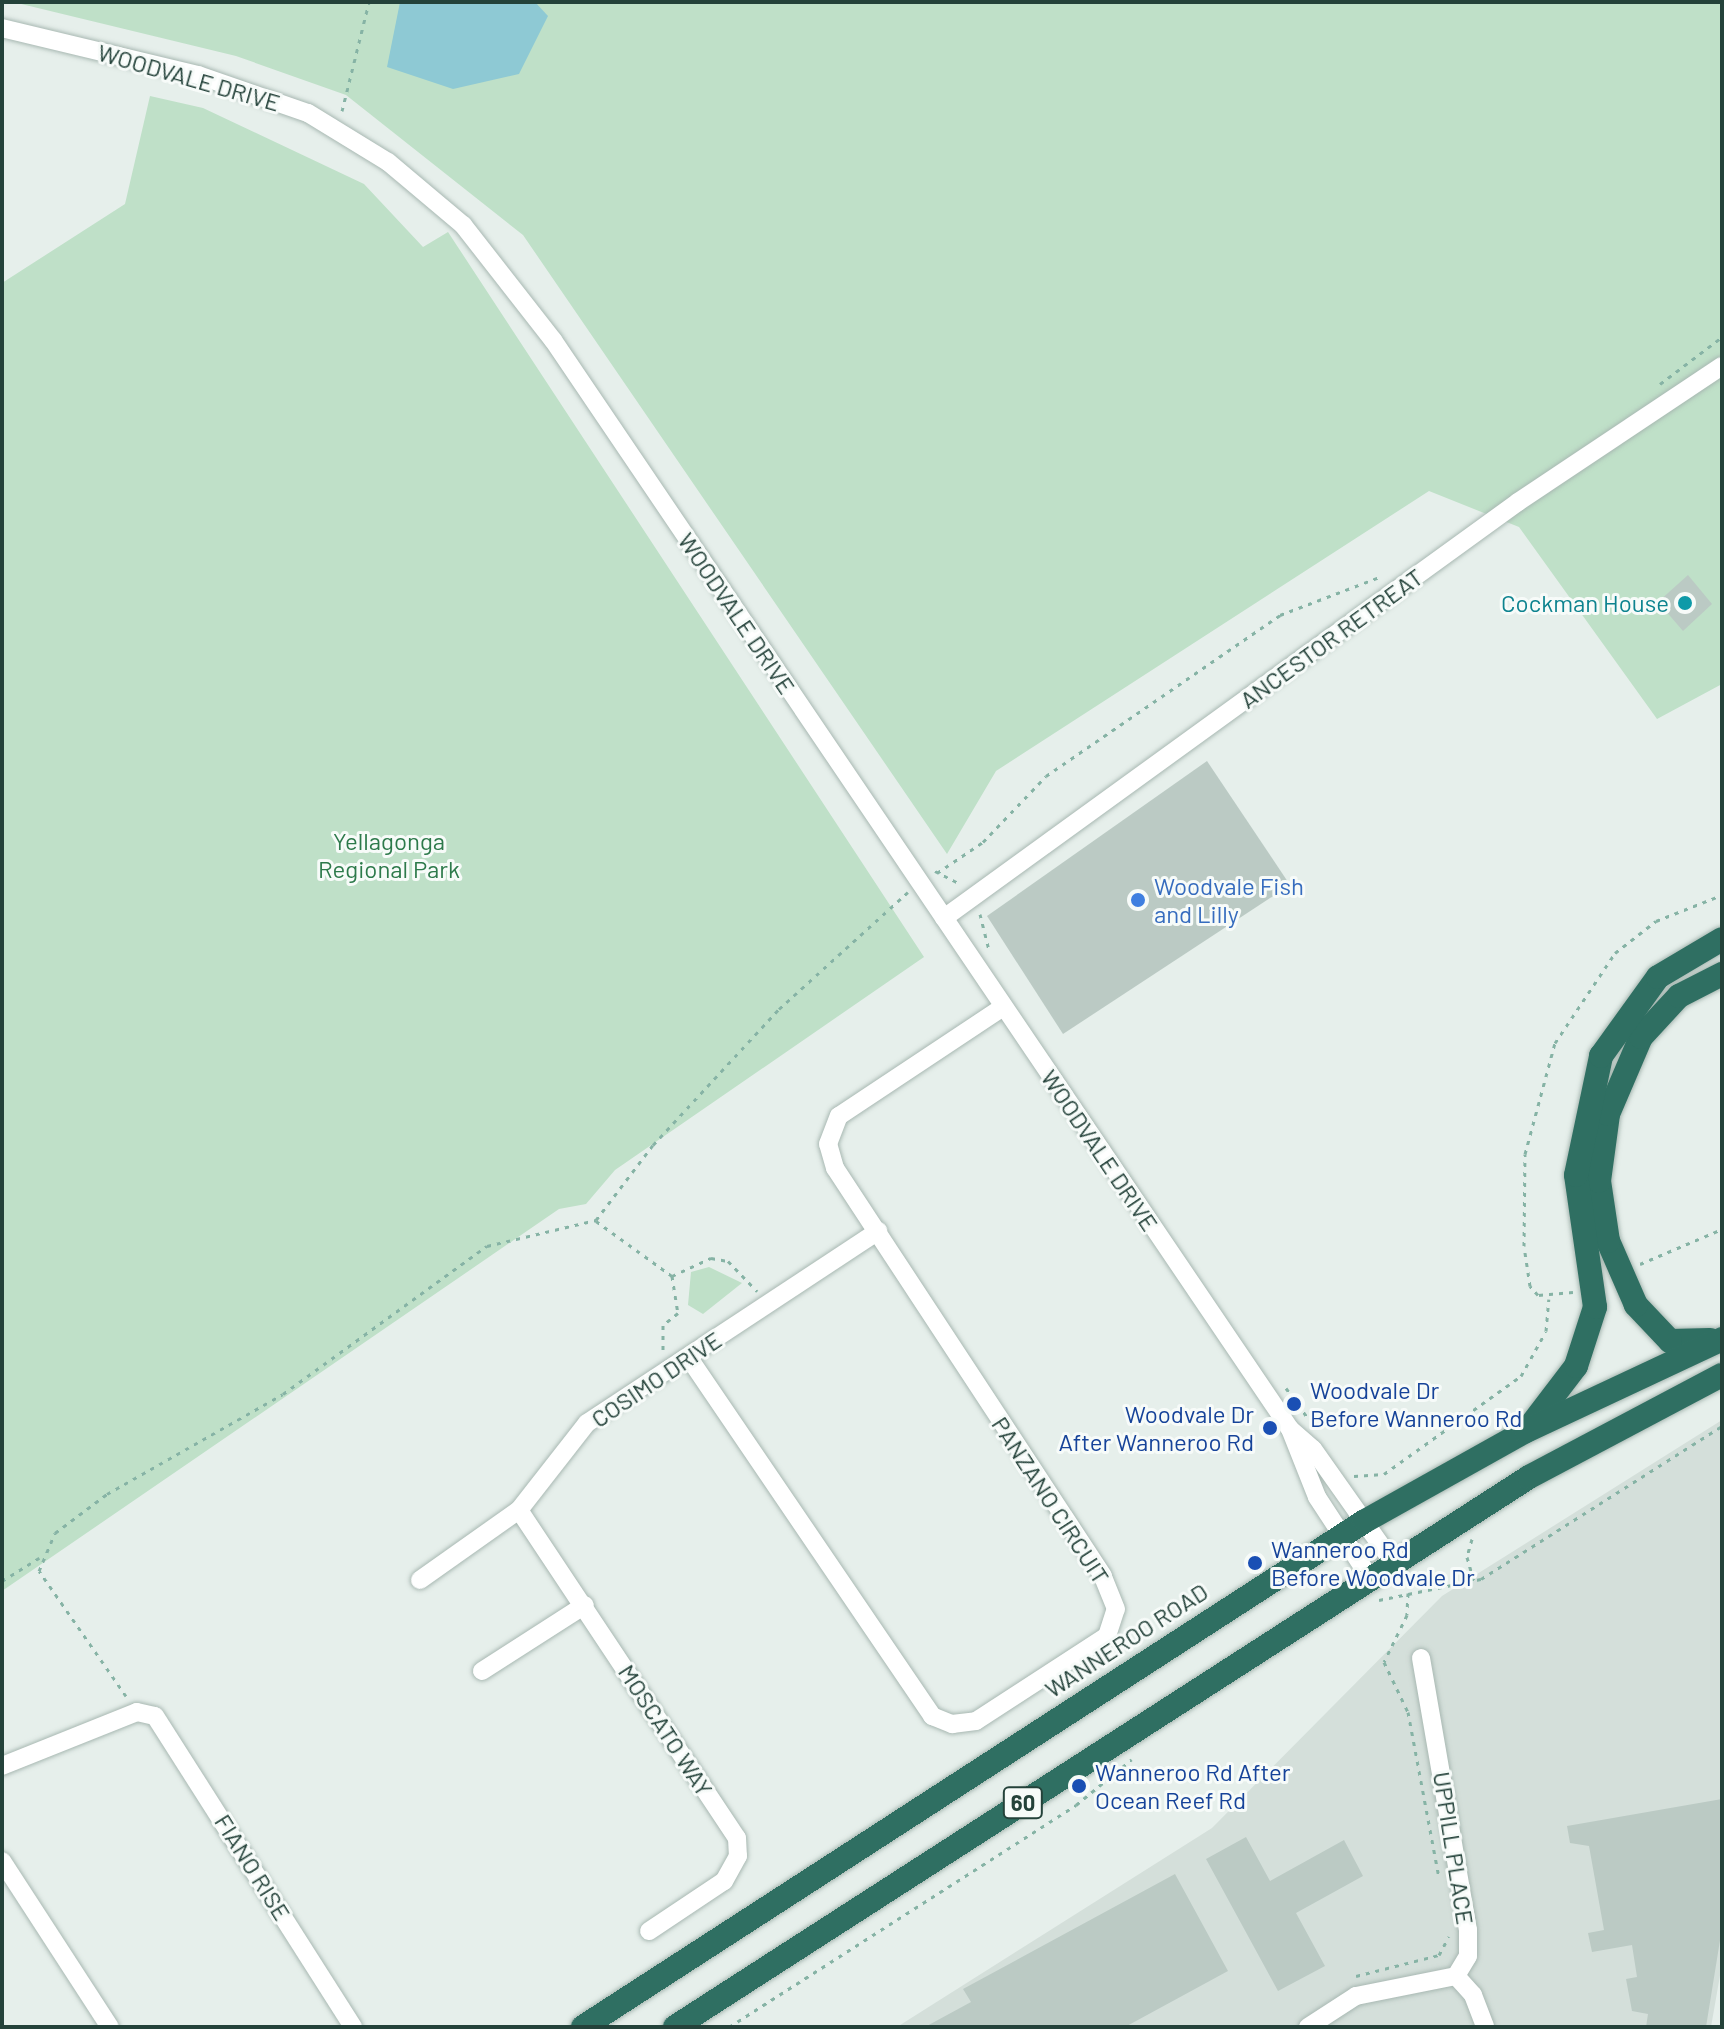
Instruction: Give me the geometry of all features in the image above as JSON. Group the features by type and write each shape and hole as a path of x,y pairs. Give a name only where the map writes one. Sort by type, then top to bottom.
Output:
{"highway":[{"path":"1526,1431 1576,1366 1595,1307 1576,1175 1601,1056 1658,977 1722,939"},
{"path":"1721,1339 1670,1341 1648,1322 1615,1265 1599,1181 1608,1114 1641,1037 1679,996 1722,974"},
{"name":"WANNEROO ROAD","path":"583,2027 1340,1536 1526,1431 1721,1339"},
{"name":"60","path":"675,2027 1572,1450 1722,1375"}],"street":[{"name":"WOODVALE DRIVE","path":"2,28 198,75 308,113 388,162 463,225 513,284 1290,1429 1365,1521 1394,1564"},
{"name":"ANCESTOR RETREAT","path":"944,918 1518,502 1722,366"},
{"name":"PANZANO CIRCUIT","path":"681,1355 941,1722 976,1721 1107,1636 1116,1609 1103,1576 835,1168 831,1129 852,1106 1003,1007"},
{"name":"COSIMO DRIVE","path":"420,1580 519,1510 587,1423 681,1355 878,1231"},
{"name":"WOODVALE DRIVE","path":"1290,1429 1298,1460 1340,1536 1370,1578"},
{"name":"MOSCATO WAY","path":"519,1510 585,1605 738,1846 724,1881 649,1931"},
{"path":"482,1671 585,1605"},
{"name":"UPPILL PLACE","path":"1421,1658 1468,1930 1468,1956 1456,1976"},
{"path":"2,1766 142,1712"},
{"name":"FIANO RISE","path":"142,1712 162,1724 353,2027"},
{"path":"2,1861 110,2027"},
{"path":"1308,2027 1350,2000 1456,1976 1485,2027"}],"path":[{"path":"351,120 341,115 369,2"},
{"path":"1656,387 1722,337"},
{"path":"2,1581 39,1558 55,1533 107,1494 219,1436 449,1270 508,1239 596,1220 653,1145 779,1009 877,913 983,842 1046,776 1280,615 1391,574"},
{"path":"928,861 937,873 959,884 970,900 990,955"},
{"path":"596,1220 672,1276 678,1313 659,1336 661,1352 681,1355"},
{"path":"1633,1267 1722,1229"},
{"path":"672,1276 711,1258 728,1261 758,1294 746,1302"},
{"path":"1344,1469 1360,1477 1384,1474 1521,1376 1546,1331 1549,1299 1575,1291"},
{"path":"1281,1381 1317,1431"},
{"path":"1362,1605 1481,1579 1722,1426"},
{"path":"39,1558 39,1571 142,1712"},
{"path":"1408,1593 1407,1615 1384,1662 1408,1712 1441,1889"},
{"path":"729,2027 1076,1805 1142,1749"},
{"path":"1350,2000 1342,1987 1363,1971 1439,1955 1450,1935 1447,1920"}],"shaded area":[{"path":"1722,1420 1722,1964 1711,2027 897,2027 1212,1828 1442,1596"}],"green space":[{"path":"13,2 1722,2 1722,684 1657,719 1519,527 1429,491 996,771 947,854 523,235 346,95 236,56"},
{"name":"Yellagonga Regional Park","path":"150,96 203,108 364,184 423,247 448,232 924,957 615,1170 586,1204 559,1209 2,1591 2,283 125,204"},
{"path":"709,1267 742,1283 703,1314 688,1305 691,1272"}],"water":[{"path":"400,2 535,2 548,16 519,74 453,89 387,67"}],"building":[{"name":"Cockman House","path":"1688,575 1712,604 1683,631 1658,602"},
{"name":"Woodvale Fish and Lilly","path":"1207,761 1290,885 1063,1034 987,916"},
{"path":"1722,1799 1722,1928 1706,2027 1646,2027 1648,2014 1632,2011 1626,1979 1637,1977 1632,1945 1592,1952 1588,1933 1604,1930 1589,1846 1570,1843 1567,1826"},
{"path":"1246,1837 1270,1881 1344,1840 1363,1876 1296,1913 1325,1966 1278,1991 1206,1859"},
{"path":"1175,1874 1228,1971 1125,2027 925,2027 971,2002 963,1989"}],"place":[{"name":"Cockman House","path":"1685,603"},
{"name":"Woodvale Fish and Lilly","path":"1138,900"},
{"name":"Woodvale Dr Before Wanneroo Rd","path":"1294,1404"},
{"name":"Woodvale Dr After Wanneroo Rd","path":"1270,1428"},
{"name":"Wanneroo Rd Before Woodvale Dr","path":"1255,1563"},
{"name":"Wanneroo Rd After Ocean Reef Rd","path":"1079,1786"}]}
